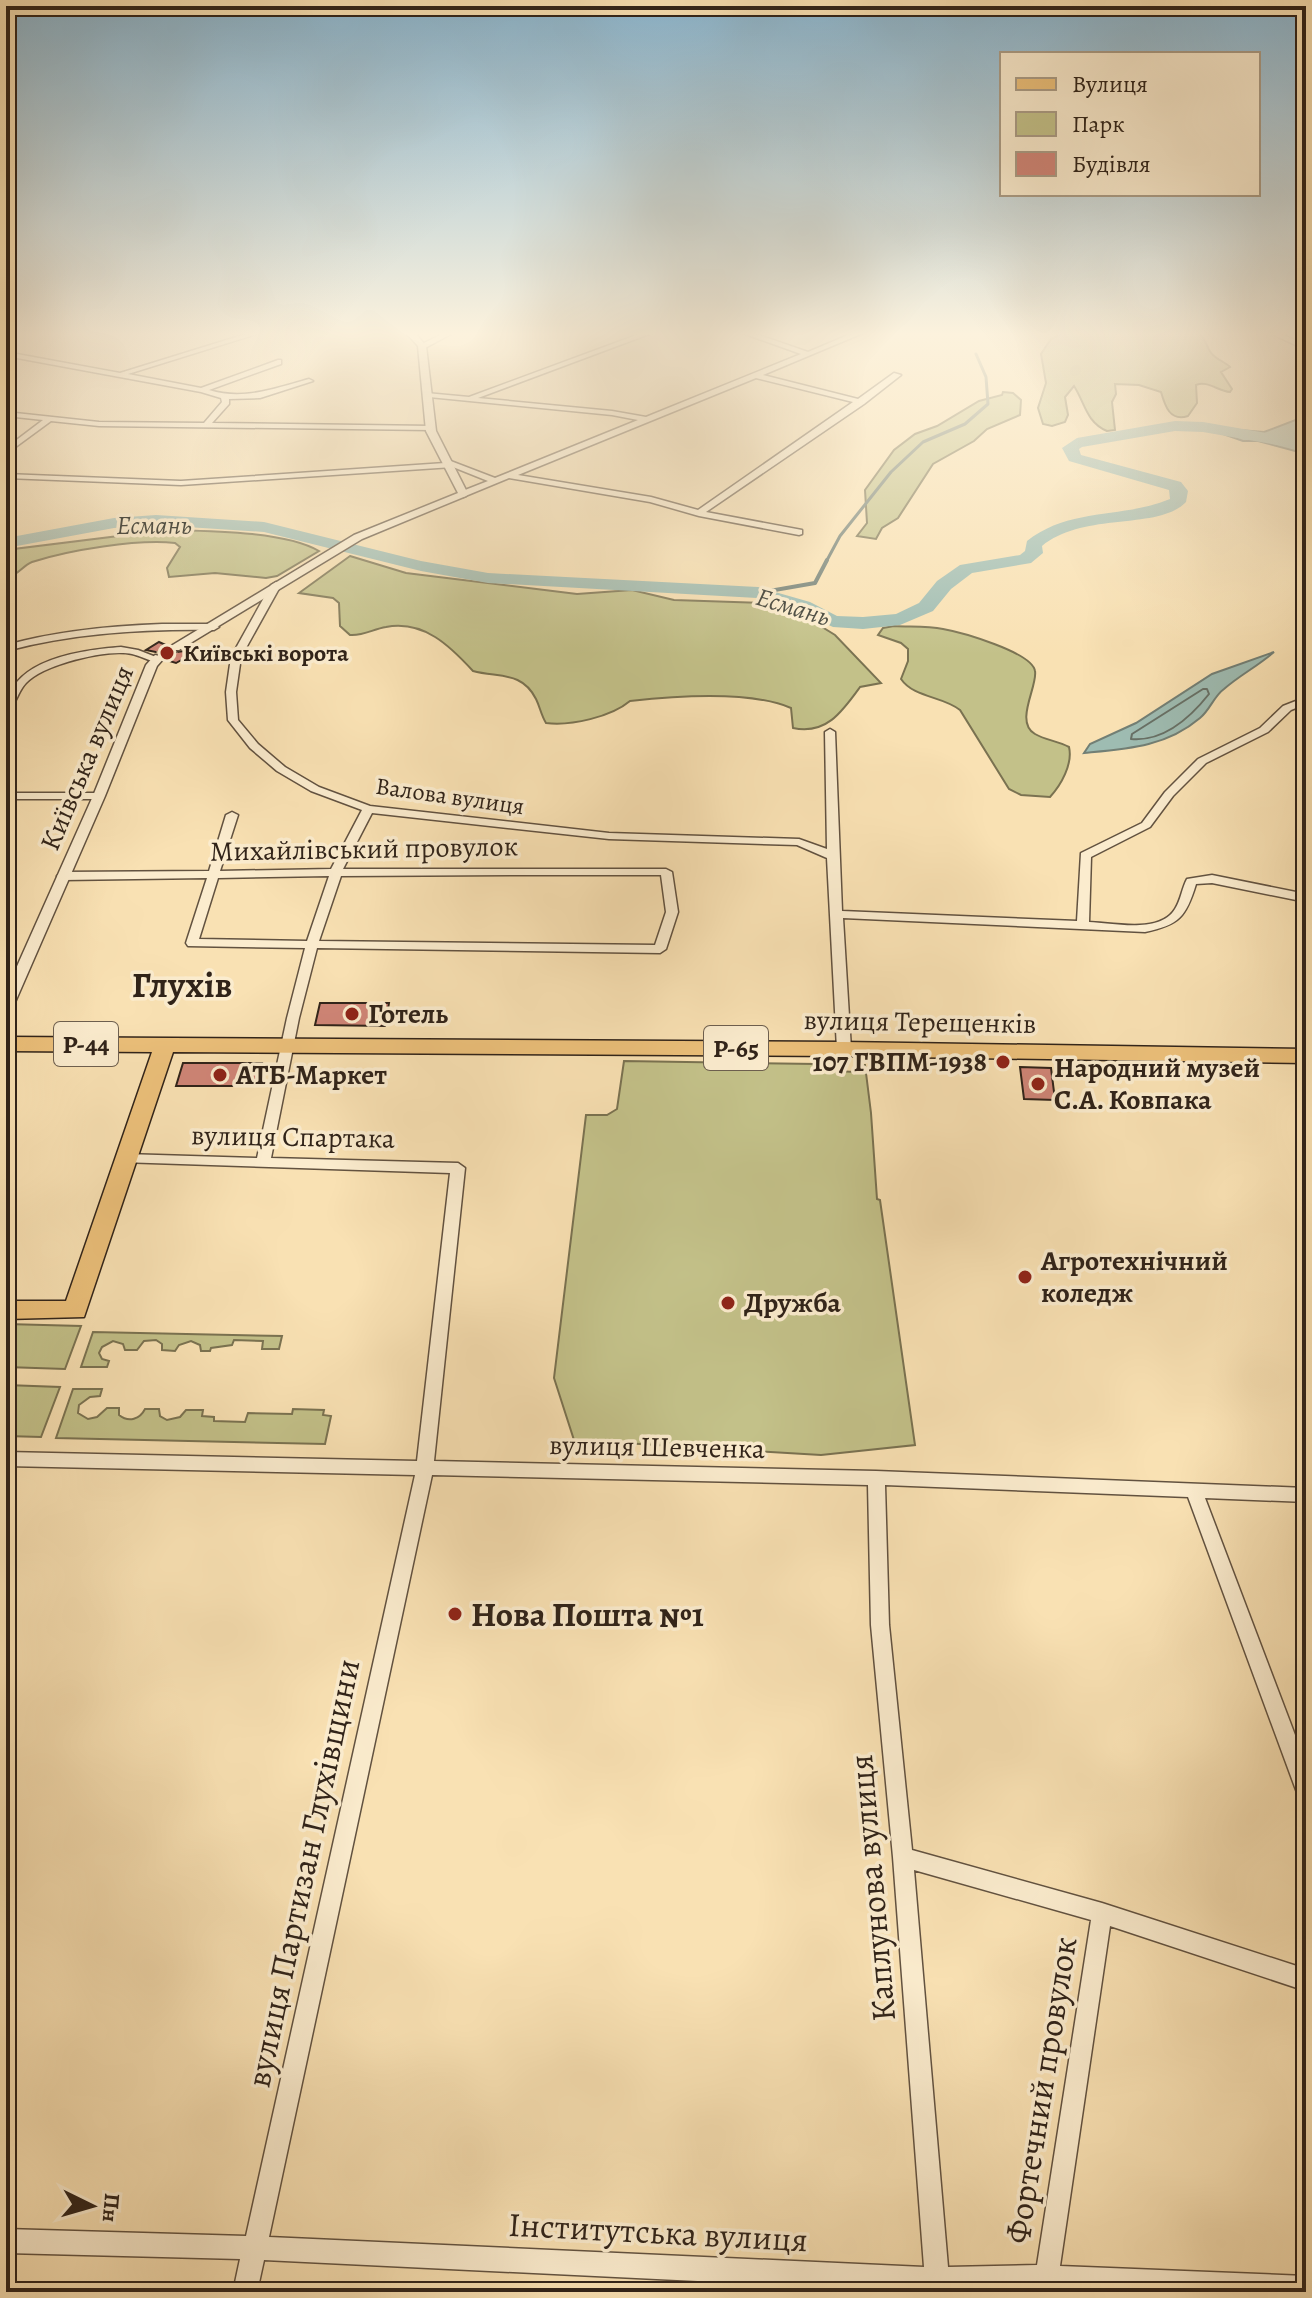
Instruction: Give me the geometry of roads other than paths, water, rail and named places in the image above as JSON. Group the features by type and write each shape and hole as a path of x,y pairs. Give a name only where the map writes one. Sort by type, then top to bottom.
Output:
{"main road":[{"name":"вулиця Терещенків","path":"6,1044 844,1049 1306,1056"},
{"path":"6,1310 75,1310 165,1045"}],"street":[{"path":"437,440 463,494"},
{"path":"175,648 358,537 595,440"},
{"path":"699,513 805,440"},
{"path":"6,476 181,483 449,464 496,481"},
{"path":"510,476 651,500 699,513 799,532"},
{"name":"Валова вулиця","path":"276,585 236,657 231,692 233,720 254,746 281,769 315,789 368,809 609,836 799,842 833,856"},
{"path":"6,648 31,640 141,626 214,627"},
{"path":"6,710 23,679 33,672 89,654 115,651 132,651 157,658"},
{"name":"Київська вулиця","path":"6,1007 157,658"},
{"path":"1083,926 1085,855 1146,825 1169,794 1202,761 1264,730 1287,708 1306,700"},
{"path":"830,732 833,856 844,1049"},
{"path":"6,796 99,796"},
{"path":"263,1163 285,1046 312,946 335,873 368,809"},
{"path":"232,815 192,943 312,946"},
{"name":"Михайлівський провулок","path":"63,876 666,872 672,912 660,949 312,946"},
{"path":"837,914 1145,928 1166,924 1181,914 1191,881 1212,879 1306,898"},
{"name":"вулиця Спартака","path":"125,1159 458,1168"},
{"name":"вулиця Партизан Глухівщини","path":"245,2292 425,1468 458,1168"},
{"name":"вулиця Шевченка","path":"6,1459 876,1478 1306,1495"},
{"name":"Каплунова вулиця","path":"876,1478 880,1625 903,1857 937,2285"},
{"path":"1194,1491 1306,1790"},
{"name":"Фортечний провулок","path":"903,1857 1102,1913 1306,1980"},
{"name":"Фортечний провулок","path":"1047,2277 1102,1913"},
{"name":"Інститутська вулиця","path":"6,2241 253,2248 937,2285 1047,2277 1306,2288"}],"water":[{"path":"1306,440 1306,454 1258,441 1243,441"},
{"path":"1274,652 1221,692 1200,718 1174,735 1131,748 1084,753 1090,744 1136,723 1212,674"}],"waterway":[{"path":"826,562 840,536 891,472 927,440"},
{"name":"Есмань","path":"6,543 114,523 156,520 264,527 421,566 488,578 758,593 803,606 833,621 863,623 900,619 926,607 944,585 966,569 1025,559 1034,553 1033,545 1048,533 1066,525 1143,513 1178,502 1180,491 1175,486 1075,458 1070,448 1077,443 1097,440"},
{"name":"Есмань","path":"1279,440 1306,445"},
{"path":"758,593 815,583 827,560"}],"tunnel":[{"path":"159,657 175,648"}],"place":[{"name":"Київські ворота","path":"167,653"},
{"name":"Готель","path":"352,1014"},
{"name":"107 ГВПМ-1938","path":"1003,1062"},
{"name":"АТБ-Маркет","path":"220,1075"},
{"name":"Народний музей С.А. Ковпака","path":"1038,1084"},
{"name":"Агротехнічний коледж","path":"1025,1277"},
{"name":"Дружба","path":"728,1303"},
{"name":"Нова Пошта №1","path":"455,1614"}],"district":[{"name":"Глухів","path":"182,984"}]}
